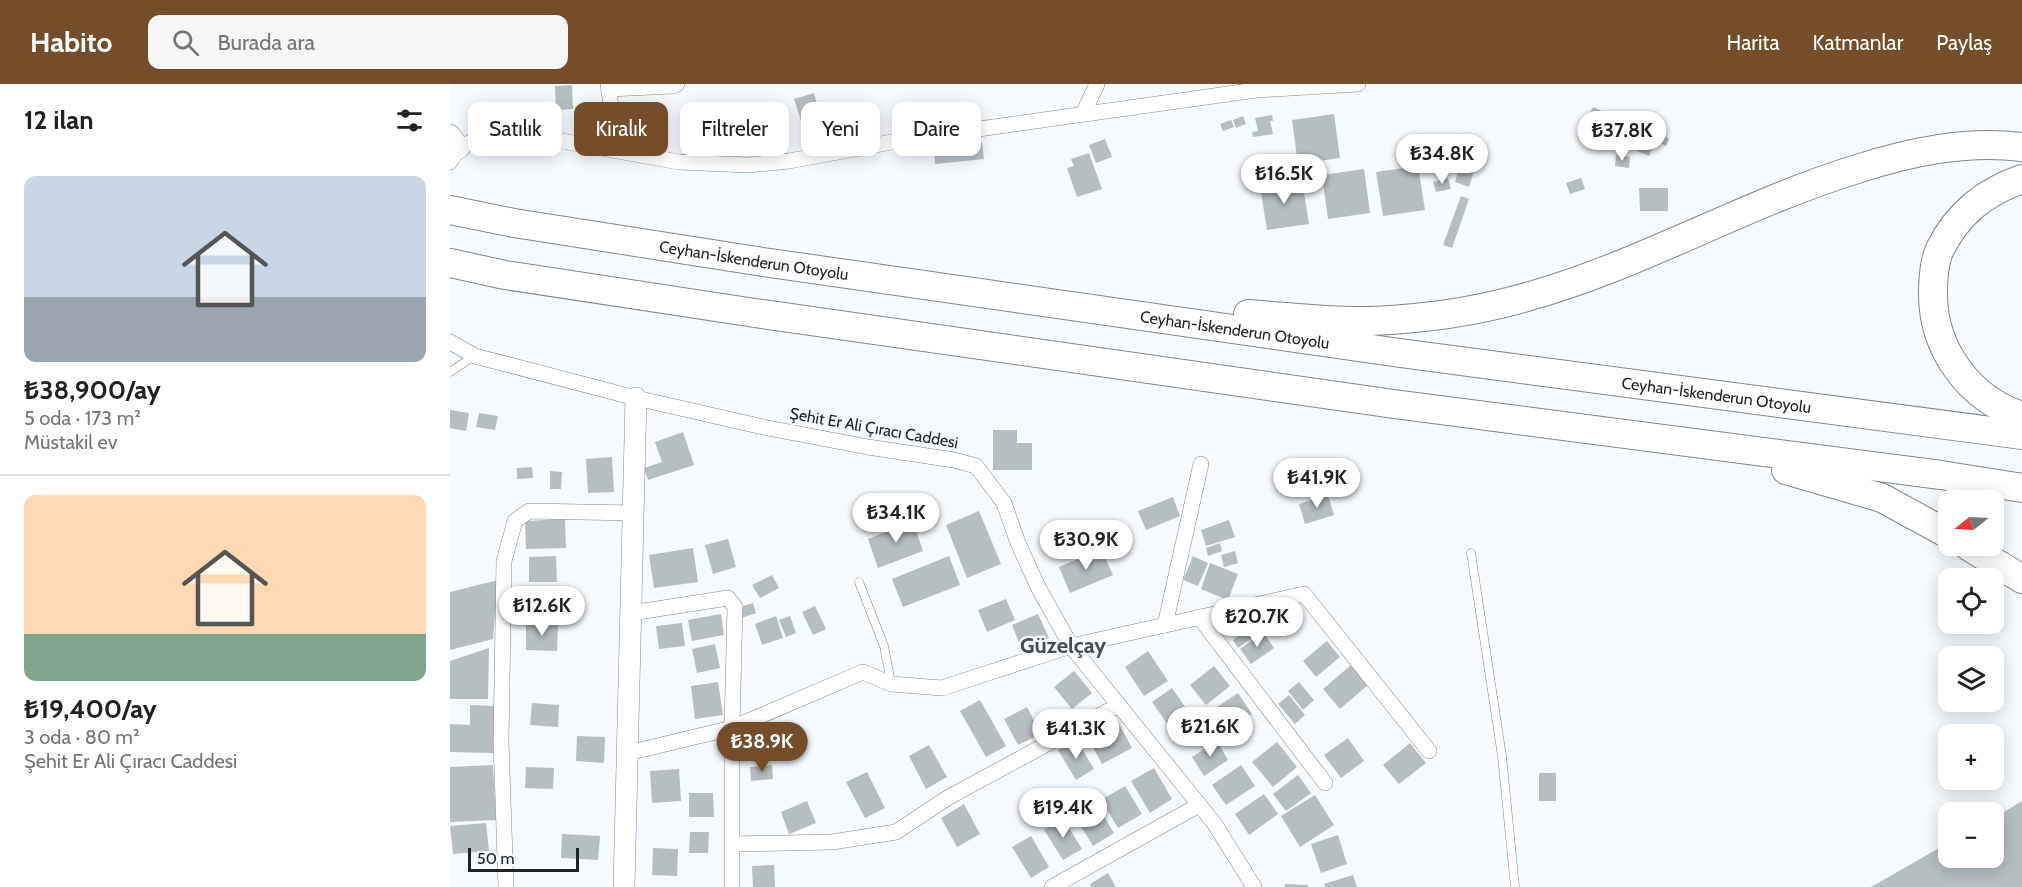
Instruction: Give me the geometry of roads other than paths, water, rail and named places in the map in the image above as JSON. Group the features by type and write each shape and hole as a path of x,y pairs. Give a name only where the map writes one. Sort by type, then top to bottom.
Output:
{"highway":[{"path":"1007,297 1370,321 1442,315 1522,298 1595,275 1822,179 1896,157 1950,147 2007,145 2022,147"},
{"path":"2022,179 2001,187 1974,204 1955,225 1939,251 1932,280 1933,309 1941,341 1956,369 1979,393 2022,416"},
{"name":"Ceyhan-İskenderun Otoyolu","path":"450,210 514,223 1007,297 1400,353 2022,435"},
{"path":"450,263 505,274 744,311 1394,404 2022,488"},
{"path":"1394,404 1793,471 1882,498 1938,529"},
{"path":"1984,556 2022,579"}],"street":[{"path":"611,102 609,87 673,86 677,84"},
{"path":"1083,114 1097,84"},
{"path":"648,156 679,162 748,165 789,161 908,139 1256,90 1358,84"},
{"path":"453,148 488,135 512,132 574,143"},
{"name":"Şehit Er Ali Çıracı Caddesi","path":"450,342 475,356 636,398 763,427 868,447 954,459 976,466 1004,503 1018,543 1038,587 1071,646 1214,823 1254,887"},
{"path":"624,887 636,398"},
{"path":"1164,625 1201,464"},
{"path":"507,887 501,741 504,561 515,521 529,512 633,513"},
{"path":"627,753 732,728 863,672 891,684 942,688 1071,646 1304,594 1428,751"},
{"path":"631,613 728,598 733,601 735,607 732,887"},
{"path":"1199,617 1325,783"},
{"path":"733,844 832,842 896,831 949,796 1119,705"},
{"path":"1052,887 1199,805"}],"lane":[{"path":"450,372 475,356"},
{"path":"1472,553 1502,756 1515,887"},
{"path":"859,582 884,646 891,684"}],"district":[{"name":"Güzelçay","path":"1063,645"}]}
